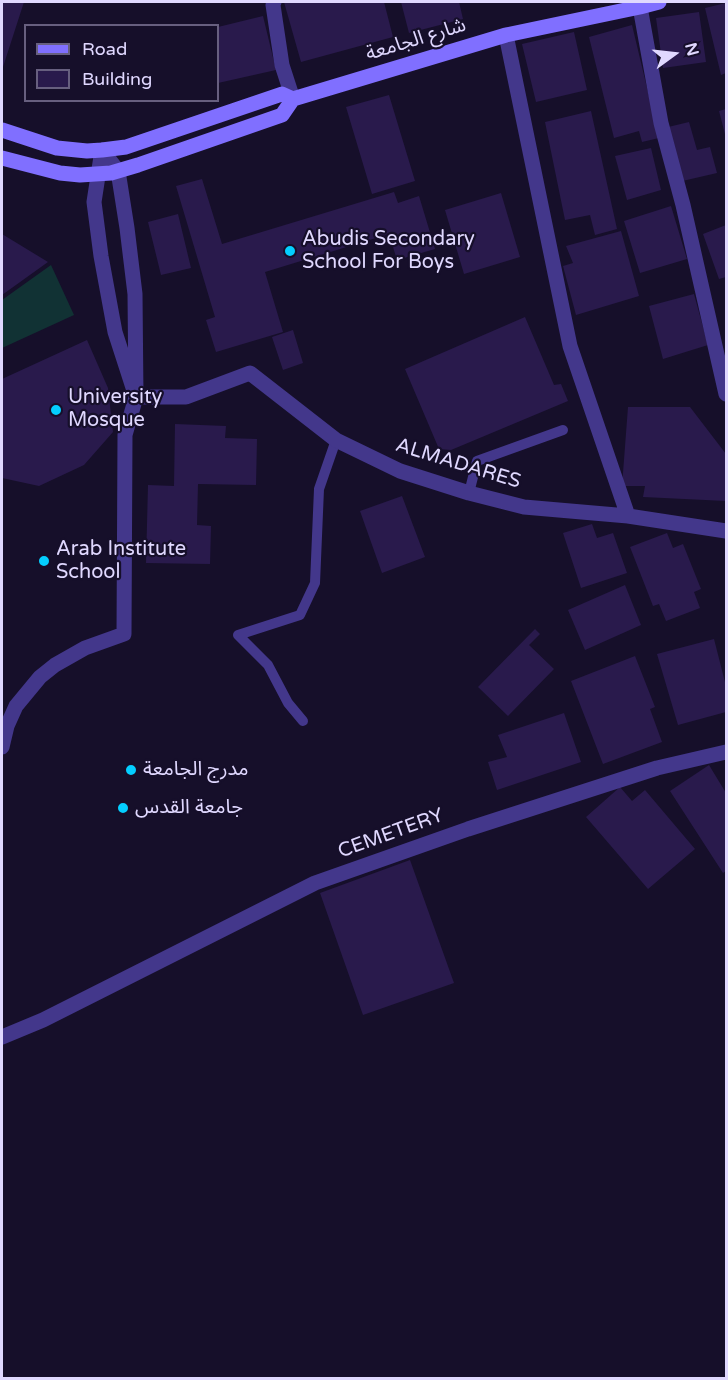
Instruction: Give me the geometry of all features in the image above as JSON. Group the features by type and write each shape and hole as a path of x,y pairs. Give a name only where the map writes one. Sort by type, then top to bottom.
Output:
{"main road":[{"name":"شارع الجامعة","path":"2,158 60,173 80,175 111,173 282,115 293,99 506,34 608,8 640,7 658,2"},
{"name":"شارع الجامعة","path":"2,130 57,148 102,150 126,147 282,94 293,99"}],"street":[{"path":"274,2 282,64 293,99"},
{"path":"640,7 661,123 686,216 726,394"},
{"path":"506,34 570,346 628,516"},
{"path":"2,747 7,726 16,706 40,678 55,665 86,648 124,634 125,435 136,397 135,294 118,171 102,150"},
{"path":"102,150 94,202 101,256 116,332 136,397"},
{"name":"ALMADARES","path":"136,397 186,397 250,373 336,440 400,471 469,493 524,507 628,516 726,531"},
{"name":"CEMETERY","path":"2,1037 43,1020 315,883 468,829 657,768 726,752"}],"lane":[{"path":"469,493 477,461 563,430"},
{"path":"303,722 288,704 268,665 238,635 300,615 315,583 319,489 336,440"}],"green space":[{"path":"51,265 74,315 2,348 2,300"}],"building":[{"path":"2,2 24,2 2,70"},
{"path":"284,2 384,2 393,37 301,62"},
{"path":"401,2 459,2 463,19 409,33"},
{"path":"726,3 726,73 721,75 705,8"},
{"path":"699,12 706,62 663,68 656,18"},
{"path":"263,16 276,70 219,83 219,27"},
{"path":"632,25 659,138 642,142 639,131 614,138 589,37"},
{"path":"574,32 587,90 536,102 522,44"},
{"path":"389,95 415,181 372,194 346,107"},
{"path":"726,109 726,138 719,111"},
{"path":"591,111 617,229 595,235 590,215 565,220 545,122"},
{"path":"689,122 697,150 710,147 717,173 678,182 664,128"},
{"path":"651,148 661,190 627,200 615,156"},
{"path":"202,179 222,244 394,192 398,203 419,196 435,249 397,260 389,234 265,272 283,332 216,352 206,320 215,317 176,186"},
{"path":"501,193 520,257 464,274 445,210"},
{"path":"671,206 687,259 640,273 624,221"},
{"path":"178,214 191,268 161,275 148,222"},
{"path":"726,225 726,277 719,279 703,234"},
{"path":"621,231 639,296 576,315 563,266 573,263 566,246"},
{"path":"2,234 48,262 2,295"},
{"path":"694,294 708,345 663,359 649,306"},
{"path":"525,317 554,385 561,384 568,401 451,450 439,449 405,369"},
{"path":"293,330 303,363 283,370 272,337"},
{"name":"University Mosque","path":"87,340 108,388 113,432 84,465 39,486 2,478 2,379"},
{"path":"628,407 690,407 726,454 726,501 643,497 645,486 622,486"},
{"path":"175,424 226,426 225,438 257,439 256,485 198,484 197,525 211,526 210,564 146,563 148,485 174,486"},
{"path":"402,496 425,557 382,573 360,511"},
{"path":"592,524 597,538 613,533 627,573 581,588 563,533"},
{"path":"667,533 673,548 683,544 701,589 694,592 700,608 666,621 659,604 653,606 630,547"},
{"path":"625,585 641,625 585,650 568,610"},
{"path":"535,629 540,634 529,645 554,669 508,716 478,687"},
{"path":"714,639 726,686 726,712 678,725 657,654"},
{"path":"635,656 655,707 650,709 662,742 603,764 571,681"},
{"path":"564,713 581,762 497,790 488,762 507,757 498,735"},
{"path":"709,765 726,793 726,871 723,873 670,791"},
{"path":"620,787 632,801 645,790 695,849 648,889 586,817"},
{"path":"410,860 454,983 363,1015 320,893"}],"place":[{"name":"Abudis Secondary School For Boys","path":"290,251"},
{"name":"University Mosque","path":"56,410"},
{"name":"Arab Institute School","path":"44,561"},
{"name":"مدرج الجامعة","path":"131,770"},
{"name":"جامعة القدس","path":"123,808"}]}
